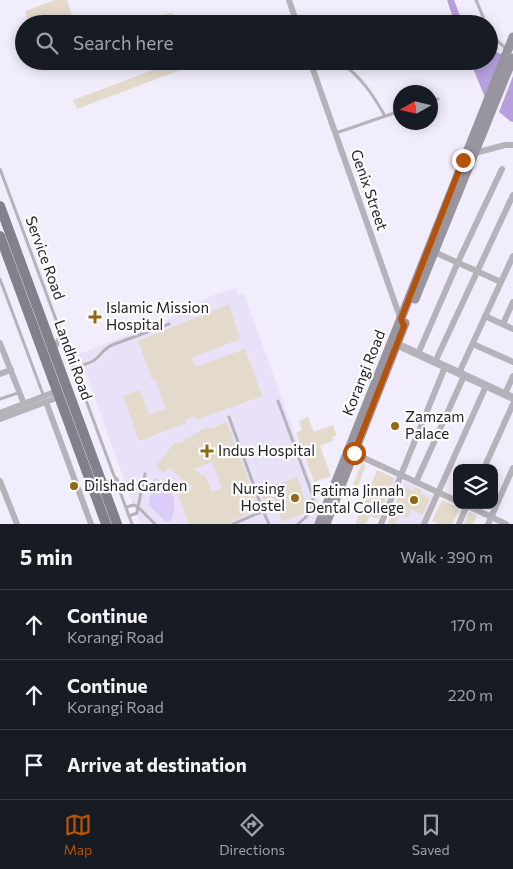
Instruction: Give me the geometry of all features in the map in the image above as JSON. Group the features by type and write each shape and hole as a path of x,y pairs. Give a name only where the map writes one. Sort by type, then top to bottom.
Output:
{"main road":[{"name":"Korangi Road","path":"319,524 510,56 513,37"},
{"name":"Korangi Road","path":"402,322 434,252 467,162 475,153 487,111"},
{"name":"Landhi Road","path":"0,206 117,524"},
{"name":"Landhi Road","path":"0,236 106,524"},
{"name":"Korangi Road","path":"326,524 350,452"}],"street":[{"path":"289,0 294,15"},
{"name":"Genix Street","path":"313,70 402,322"},
{"path":"475,153 505,145 513,145"},
{"path":"418,354 458,262 502,169"},
{"path":"435,362 513,195"},
{"path":"434,252 501,282"},
{"path":"416,482 485,316 513,256"},
{"path":"503,324 513,302"},
{"path":"485,316 513,329"},
{"path":"53,349 62,336"},
{"path":"0,343 24,404"},
{"path":"394,343 513,398"},
{"path":"473,344 513,362"},
{"path":"382,524 445,367"},
{"path":"0,374 11,370"},
{"path":"505,394 513,376"},
{"path":"424,524 486,386"},
{"path":"0,419 58,394"},
{"path":"0,412 45,399"},
{"path":"45,399 91,524"},
{"path":"486,464 513,404"},
{"path":"350,452 453,499"},
{"path":"489,521 513,468"},
{"path":"103,486 116,480"},
{"path":"0,481 3,498 17,524"},
{"path":"459,524 465,509"},
{"path":"472,509 489,521 506,524"}],"lane":[{"path":"476,0 482,15"},
{"path":"498,42 510,56"},
{"path":"349,70 361,80 385,116"},
{"path":"336,133 393,113"},
{"name":"Service Road","path":"0,169 132,524"},
{"path":"0,279 45,399"},
{"path":"74,368 96,360 104,350 112,345 169,324"},
{"path":"0,399 19,392"},
{"path":"278,401 313,496 312,510 298,524"},
{"path":"229,418 269,524"},
{"path":"129,516 137,513 145,474"},
{"path":"126,507 134,505 155,524"},
{"path":"233,524 263,511"}],"shaded area":[{"path":"447,0 454,0 460,15 452,15"},
{"path":"498,52 505,54 486,100 474,70 498,70"},
{"path":"513,76 513,122 499,112"},
{"name":"Indus Hospital","path":"236,288 238,295 244,293 321,508 315,524 140,524 79,354 172,318 171,313 179,309"},
{"path":"157,478 173,495 174,509 170,521 166,522 149,505 153,480"},
{"path":"404,481 435,497 421,524 387,524"}],"building":[{"path":"55,0 67,0 72,15 26,15 25,11"},
{"path":"153,70 180,70 77,109 73,100"},
{"path":"229,304 240,339 192,358 195,367 245,349 262,396 196,420 195,416 185,420 186,423 139,441 123,396 140,390 149,415 166,409 155,379 152,380 138,341"},
{"path":"308,417 314,432 333,425 337,436 332,437 333,441 320,446 331,476 314,482 296,433 302,430 299,421"},
{"path":"227,422 259,509 232,521 230,524 189,524 178,494 194,489 168,467 164,473 156,466 175,442 177,444 203,429 209,427 210,429","holes":["212,462 222,488 212,492 205,475 203,476 194,469"]},
{"path":"362,463 366,465 358,486 353,484"},
{"path":"377,470 395,478 378,519 370,516 366,524 355,524"},
{"name":"Nursing Hostel","path":"297,477 308,508 305,513 282,522 273,496 263,500 260,492"},
{"path":"403,486 413,491 415,487 422,490 420,493 430,498 423,515 411,509 408,518 399,515 396,524 388,524 396,502"},
{"path":"442,500 453,505 453,509 460,509 452,524 439,524 432,521"},
{"path":"469,512 477,516 473,524 464,524"}],"place":[{"name":"Islamic Mission Hospital","path":"95,317"},
{"name":"Zamzam Palace","path":"395,426"},
{"name":"Indus Hospital","path":"207,451"},
{"name":"Dilshad Garden","path":"74,486"},
{"name":"Nursing Hostel","path":"295,498"},
{"name":"Fatima Jinnah Dental College","path":"414,500"}],"route":[{"path":"354,453 404,326 401,319 463,160"}]}
